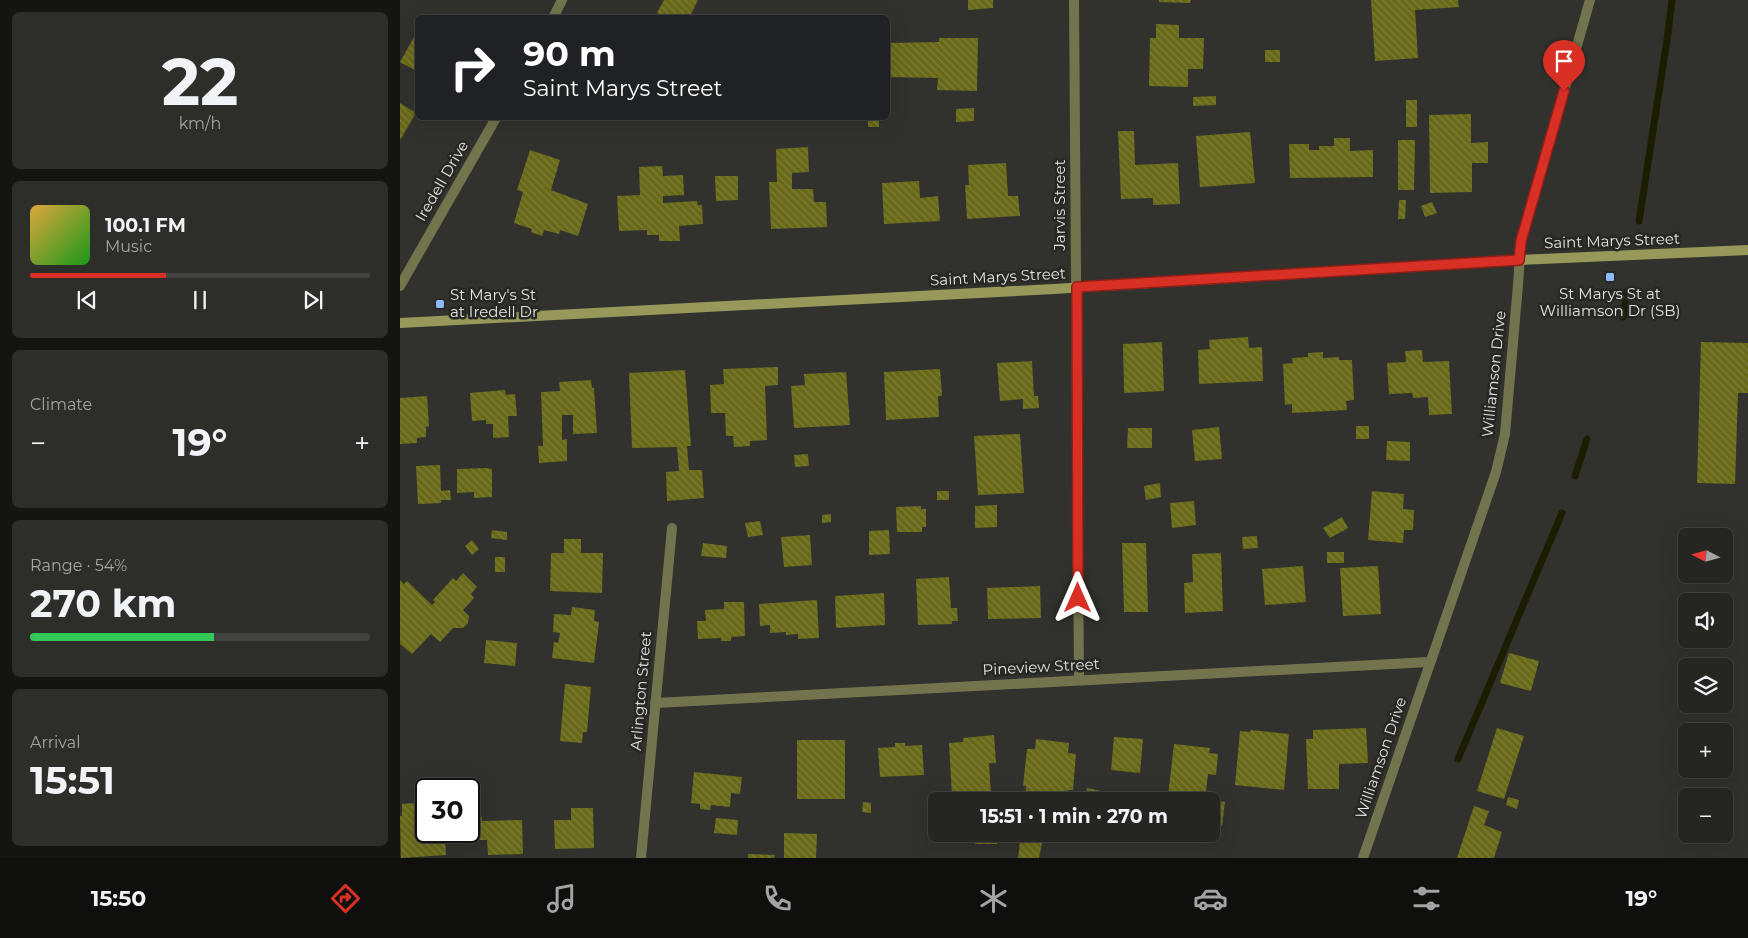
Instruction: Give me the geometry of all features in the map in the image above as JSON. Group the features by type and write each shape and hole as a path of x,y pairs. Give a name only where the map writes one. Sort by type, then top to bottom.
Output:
{"main road":[{"name":"Saint Marys Street","path":"400,323 1077,287 1519,260 1748,250"}],"street":[{"path":"554,15 562,0"},
{"name":"Jarvis Street","path":"1074,0 1079,680"},
{"name":"Williamson Drive","path":"1363,858 1496,472 1505,434 1521,241 1590,0"},
{"name":"Iredell Drive","path":"400,286 495,120"},
{"name":"Arlington Street","path":"641,858 672,528"},
{"name":"Pineview Street","path":"655,703 1429,662"}],"building":[{"path":"664,0 698,0 690,15 661,15 657,13"},
{"path":"968,0 993,0 993,8 968,10"},
{"path":"1159,0 1191,0 1190,3 1159,2"},
{"path":"1371,0 1458,0 1459,7 1415,10 1418,58 1375,61"},
{"path":"1156,24 1179,25 1179,38 1204,38 1203,69 1188,69 1188,87 1149,86 1150,38 1156,38"},
{"path":"415,35 415,70 400,62"},
{"path":"939,38 978,38 977,91 937,90 938,78 890,77 890,43 939,42"},
{"path":"1265,50 1280,50 1280,62 1265,62"},
{"path":"1216,96 1216,105 1193,106 1193,97"},
{"path":"1406,100 1417,100 1417,127 1406,127"},
{"path":"400,103 415,112 415,115 400,140"},
{"path":"974,108 974,121 956,122 956,109"},
{"path":"1471,114 1471,143 1488,142 1488,163 1472,163 1472,192 1430,193 1429,115"},
{"path":"868,120 879,120 879,127 868,127"},
{"path":"1118,131 1134,131 1135,165 1178,163 1180,204 1153,205 1153,198 1121,199"},
{"path":"1250,132 1255,183 1200,187 1196,136"},
{"path":"1334,138 1350,138 1350,151 1373,150 1373,177 1290,178 1289,144 1309,144 1309,150 1319,150 1319,146 1334,146"},
{"path":"1398,140 1415,140 1414,190 1398,190"},
{"path":"808,147 809,172 792,173 792,189 813,189 814,202 826,202 827,227 771,229 769,182 777,182 776,149"},
{"path":"530,150 560,160 551,190 588,204 578,236 560,230 559,234 544,230 542,236 531,232 532,229 514,223 523,192 517,190"},
{"path":"1006,163 1008,196 1018,196 1020,216 967,219 965,185 969,185 968,165"},
{"path":"662,166 663,176 683,175 684,195 663,196 663,203 697,201 698,205 702,205 703,224 679,226 680,241 659,241 659,235 647,235 647,230 619,231 617,196 640,195 639,167"},
{"path":"715,176 738,176 738,200 716,201"},
{"path":"919,181 920,198 938,196 940,221 884,224 882,183"},
{"path":"1399,200 1406,200 1405,219 1398,219"},
{"path":"1432,202 1437,213 1425,217 1421,206"},
{"path":"1248,337 1249,348 1262,347 1263,381 1199,384 1198,350 1210,349 1209,340"},
{"path":"1162,342 1164,391 1124,393 1123,344"},
{"path":"1701,342 1748,343 1748,393 1738,393 1735,484 1697,483"},
{"path":"1422,350 1423,362 1449,361 1452,414 1429,415 1428,397 1413,398 1412,393 1389,394 1387,363 1406,362 1405,351"},
{"path":"1323,352 1323,358 1339,357 1339,360 1352,360 1354,400 1346,401 1347,410 1292,413 1292,404 1285,405 1283,364 1293,363 1292,358 1308,357 1308,353"},
{"path":"1032,361 1034,396 1038,396 1039,408 1023,409 1023,399 1000,401 997,363"},
{"path":"778,367 778,385 765,386 767,440 750,441 750,446 734,447 733,436 726,436 725,413 711,413 710,385 724,384 723,369"},
{"path":"940,369 942,396 938,396 939,417 886,420 884,372"},
{"path":"685,370 691,446 687,446 689,470 702,470 704,498 667,501 666,472 679,471 677,447 632,448 629,373"},
{"path":"846,372 850,425 794,428 791,386 805,385 804,374"},
{"path":"591,380 592,388 594,388 597,433 573,434 573,415 562,415 562,440 567,439 567,461 539,463 538,446 543,446 541,392 560,391 559,382"},
{"path":"505,390 506,395 515,394 517,416 508,416 509,437 493,438 493,424 486,424 486,420 472,421 470,393"},
{"path":"427,396 429,426 426,427 426,437 417,438 417,443 400,444 400,398"},
{"path":"1356,426 1369,426 1369,439 1356,439"},
{"path":"1219,427 1222,459 1195,461 1192,430"},
{"path":"1128,428 1152,428 1152,448 1127,448"},
{"path":"1020,434 1024,493 978,495 974,436"},
{"path":"1387,441 1410,442 1410,461 1386,460"},
{"path":"808,454 809,466 795,467 794,455"},
{"path":"440,465 441,491 450,490 451,500 441,500 441,503 418,504 416,466"},
{"path":"457,469 492,469 492,497 474,498 474,492 457,493"},
{"path":"1160,483 1161,497 1146,500 1144,486"},
{"path":"937,491 949,491 949,500 937,500"},
{"path":"1372,491 1404,494 1403,509 1414,510 1413,530 1404,530 1403,543 1368,540"},
{"path":"1194,501 1196,525 1172,528 1170,503"},
{"path":"997,505 997,527 975,528 975,506"},
{"path":"921,506 921,509 926,509 926,527 922,527 922,532 897,532 896,507"},
{"path":"831,514 831,522 822,523 822,515"},
{"path":"1342,517 1348,528 1330,538 1323,528"},
{"path":"760,521 763,535 748,537 745,523"},
{"path":"492,530 507,532 507,540 491,538"},
{"path":"889,530 890,554 869,555 869,531"},
{"path":"810,535 812,565 784,567 781,537"},
{"path":"1257,536 1258,548 1243,549 1242,537"},
{"path":"564,539 581,539 581,553 603,553 602,593 550,591 551,553 564,553"},
{"path":"472,540 479,549 472,555 465,546"},
{"path":"703,543 727,546 726,558 701,556"},
{"path":"1122,543 1146,543 1148,612 1124,612"},
{"path":"1327,552 1344,552 1344,563 1327,563"},
{"path":"1221,553 1223,611 1185,613 1184,583 1193,582 1192,554"},
{"path":"495,557 505,557 505,572 495,572"},
{"path":"1303,566 1306,602 1265,605 1262,569"},
{"path":"1378,566 1381,614 1343,616 1340,568"},
{"path":"463,573 477,587 471,594 474,598 463,610 469,616 468,623 463,628 453,628 440,642 431,634 412,654 400,644 400,580 404,584 407,581 432,605 435,602 433,600 453,578 456,581"},
{"path":"949,577 951,608 957,608 958,621 952,621 952,624 918,625 916,579"},
{"path":"1040,586 1041,618 988,619 987,588"},
{"path":"884,593 885,625 836,628 835,596"},
{"path":"817,600 819,638 798,639 798,634 786,635 786,632 770,633 770,625 760,626 759,604"},
{"path":"724,602 744,602 745,636 731,637 731,641 721,641 721,638 698,639 697,621 706,621 705,610 724,609"},
{"path":"572,607 595,610 594,621 599,622 594,663 552,658 554,642 558,643 560,633 553,632 554,614 571,615"},
{"path":"486,640 517,643 515,666 484,663"},
{"path":"1509,653 1539,661 1531,691 1500,683"},
{"path":"565,684 591,687 587,732 583,732 582,743 560,741"},
{"path":"1366,728 1368,763 1339,764 1339,789 1308,789 1306,739 1313,739 1313,730"},
{"path":"1497,728 1524,736 1504,799 1477,791"},
{"path":"1251,730 1289,734 1284,790 1235,785 1240,731 1250,732"},
{"path":"994,735 996,763 989,763 991,792 952,792 949,743 963,742 963,738"},
{"path":"1114,737 1143,739 1140,773 1111,770"},
{"path":"1036,739 1069,743 1068,753 1076,754 1073,790 1068,790 1068,792 1026,792 1026,786 1023,786 1027,749 1035,749"},
{"path":"797,740 845,740 845,799 797,799"},
{"path":"895,743 905,743 905,746 922,745 924,775 880,777 878,748 895,747"},
{"path":"1174,744 1210,748 1209,753 1218,754 1216,775 1208,774 1206,792 1168,792"},
{"path":"694,772 742,777 740,794 731,793 730,807 711,805 710,810 700,809 700,804 691,803"},
{"path":"1087,788 1101,791 1101,792 1086,792"},
{"path":"1508,797 1519,800 1517,809 1506,805"},
{"path":"1220,801 1225,802 1222,826 1220,826"},
{"path":"863,802 871,803 871,813 862,812"},
{"path":"415,803 415,843 446,843 446,855 401,858 400,816 402,816 402,804"},
{"path":"1474,806 1489,811 1484,825 1502,832 1494,858 1457,858"},
{"path":"571,808 593,808 594,848 555,849 554,820 571,820"},
{"path":"480,817 482,817 482,821 522,820 523,854 488,855 487,840 480,840"},
{"path":"716,818 738,820 737,835 714,833"},
{"path":"784,833 817,834 816,858 784,858"},
{"path":"975,842 997,842 997,844 975,844"},
{"path":"1020,842 1042,842 1039,858 1018,858"},
{"path":"748,854 775,855 774,858 748,858"}],"waterway":[{"path":"1639,221 1672,0"},
{"path":"1623,317 1627,292"},
{"path":"1575,476 1587,439"},
{"path":"1458,759 1562,513"}],"place":[{"name":"St Marys St at Williamson Dr (SB)","path":"1610,277"},
{"name":"St Mary's St at Iredell Dr","path":"440,304"}],"route":[{"path":"1078,598 1077,287 1519,260 1521,241 1564,91"}]}
